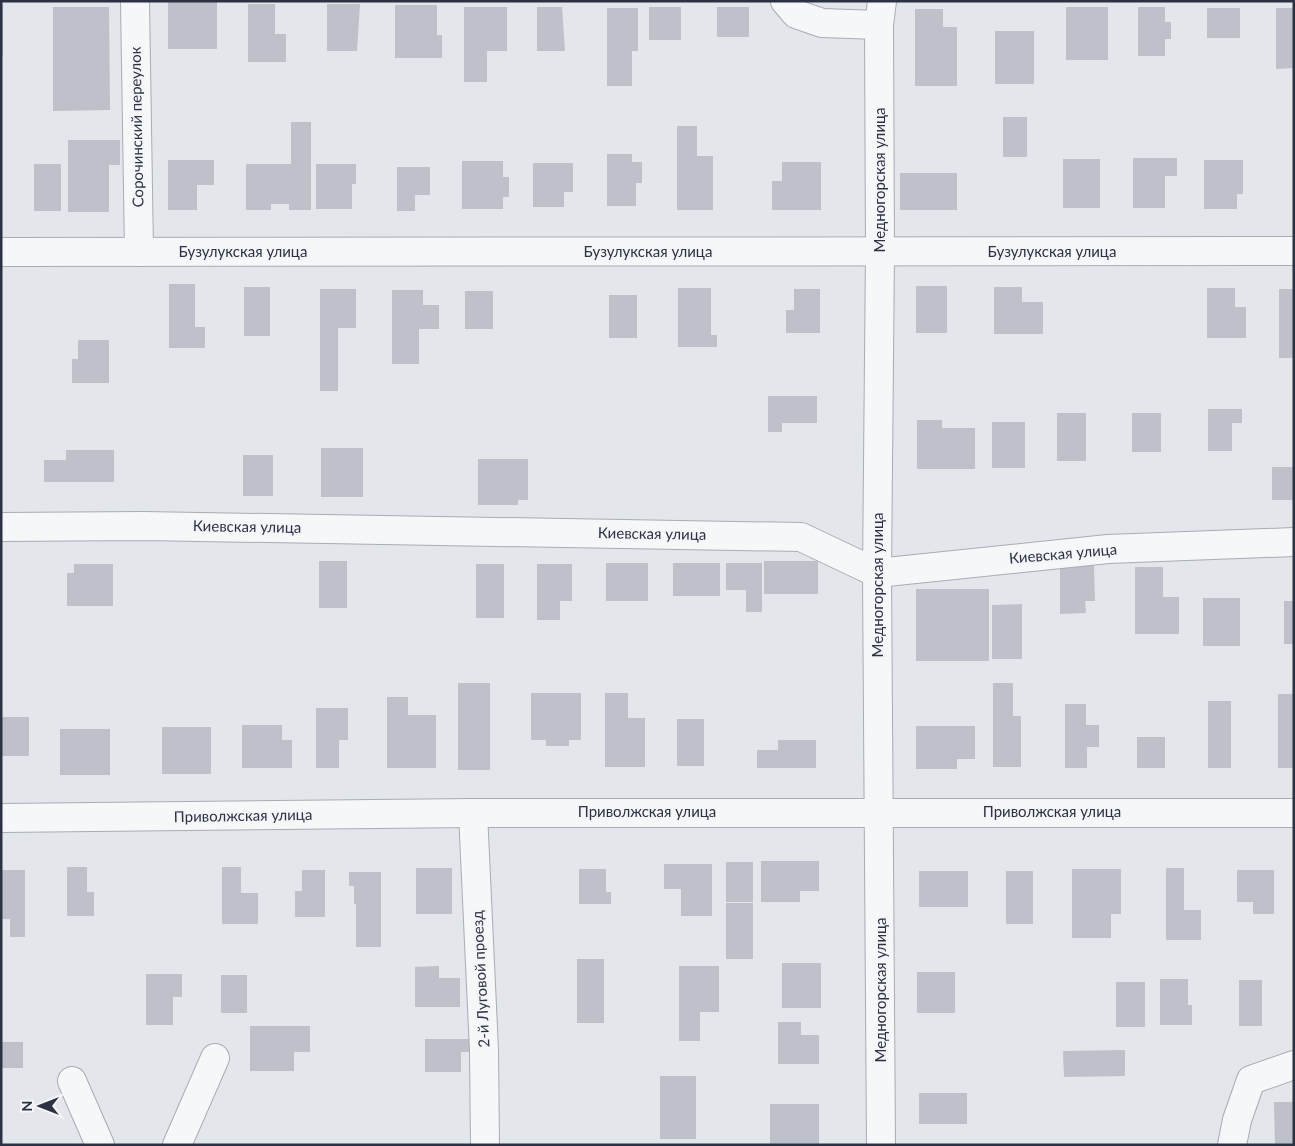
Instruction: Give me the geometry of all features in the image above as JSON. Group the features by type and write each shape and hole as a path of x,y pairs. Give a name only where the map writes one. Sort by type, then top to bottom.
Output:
{"street":[{"name":"Сорочинский переулок","path":"135,1 139,252"},
{"path":"785,1 796,14 822,23 880,13"},
{"name":"Медногорская улица","path":"880,13 877,573 881,1145"},
{"name":"Бузулукская улица","path":"1,252 1294,251"},
{"name":"Киевская улица","path":"1,527 163,526 801,537 877,573 1108,548 1294,542"},
{"name":"Приволжская улица","path":"1,818 880,811 1294,813"},
{"name":"2-й Луговой проезд","path":"473,813 484,1050 485,1145"},
{"path":"177,1145 215,1058"},
{"path":"1232,1145 1237,1120 1251,1080 1294,1065"},
{"path":"72,1080 100,1145"}],"building":[{"path":"168,2 217,2 217,49 168,49"},
{"path":"248,4 275,4 275,34 286,34 286,62 248,62"},
{"path":"327,4 360,4 357,51 327,51"},
{"path":"1,5 3,5 3,55 1,55"},
{"path":"395,5 437,5 437,35 442,35 442,58 395,58"},
{"path":"53,7 109,7 110,110 53,111"},
{"path":"464,7 507,7 507,51 487,51 487,82 464,82"},
{"path":"537,7 562,7 565,51 537,51"},
{"path":"649,7 681,7 681,40 649,40"},
{"path":"717,7 749,7 749,37 717,37"},
{"path":"1066,7 1108,7 1108,60 1066,60"},
{"path":"1138,7 1165,7 1165,22 1171,22 1171,39 1165,39 1165,56 1138,56"},
{"path":"607,8 638,8 638,51 632,51 632,86 607,86"},
{"path":"1207,8 1240,8 1240,38 1207,38"},
{"path":"1276,8 1294,8 1294,68 1276,69"},
{"path":"915,9 943,9 943,27 957,27 957,86 915,86"},
{"path":"995,31 1034,31 1034,84 995,84"},
{"path":"1003,117 1027,117 1027,157 1003,157"},
{"path":"291,122 311,122 311,210 289,210 289,204 271,204 271,210 246,210 246,164 291,164"},
{"path":"677,126 697,126 697,156 713,156 713,210 677,210"},
{"path":"68,140 120,140 120,165 109,165 109,212 68,212"},
{"path":"607,154 632,154 632,162 642,162 642,183 636,183 636,206 607,206"},
{"path":"1133,158 1177,158 1177,176 1165,176 1165,208 1133,208"},
{"path":"1063,159 1100,159 1100,208 1063,208"},
{"path":"168,160 214,160 214,185 197,185 197,210 168,210"},
{"path":"1204,160 1243,160 1243,194 1237,194 1237,209 1204,209"},
{"path":"462,161 503,161 503,177 509,177 509,197 503,197 503,209 462,209"},
{"path":"782,162 821,162 821,210 772,210 772,181 782,181"},
{"path":"533,163 573,163 573,192 564,192 564,207 533,207"},
{"path":"34,164 61,164 61,211 34,211"},
{"path":"316,164 356,164 356,184 352,184 352,209 316,209"},
{"path":"397,167 430,167 430,195 415,195 415,211 397,211"},
{"path":"900,173 957,173 957,210 900,210"},
{"path":"169,284 195,284 195,327 205,327 205,348 169,348"},
{"path":"916,286 947,286 947,333 916,333"},
{"path":"244,287 270,287 270,336 244,336"},
{"path":"994,287 1022,287 1022,302 1043,302 1043,334 994,334"},
{"path":"678,288 711,288 711,335 717,335 717,347 678,347"},
{"path":"1207,288 1235,288 1235,307 1246,307 1246,338 1207,338"},
{"path":"320,289 356,289 356,328 338,328 338,391 320,391"},
{"path":"794,289 820,289 820,333 786,333 786,310 794,310"},
{"path":"1279,289 1294,289 1294,358 1279,358"},
{"path":"392,290 423,290 423,305 439,305 439,329 419,329 419,364 392,364"},
{"path":"465,291 493,291 493,329 465,329"},
{"path":"609,295 637,295 637,338 609,338"},
{"path":"78,340 109,340 109,383 72,383 72,359 78,359"},
{"path":"768,396 817,396 817,423 782,423 782,432 768,432"},
{"path":"1208,409 1242,409 1242,423 1232,423 1232,451 1208,451"},
{"path":"1057,413 1086,413 1086,461 1057,461"},
{"path":"1132,413 1161,413 1161,452 1132,452"},
{"path":"917,420 942,420 942,428 975,428 975,469 917,469"},
{"path":"992,422 1025,422 1025,468 992,468"},
{"path":"321,448 363,448 363,497 321,497"},
{"path":"66,450 114,450 114,482 44,482 44,460 66,460"},
{"path":"243,455 273,455 273,496 243,496"},
{"path":"478,459 528,459 528,500 518,500 518,505 478,505"},
{"path":"1272,467 1294,467 1294,500 1272,500"},
{"path":"319,561 347,561 347,608 319,608"},
{"path":"764,561 818,561 818,594 764,594"},
{"path":"606,563 648,563 648,601 606,601"},
{"path":"673,563 720,563 720,596 673,596"},
{"path":"726,563 762,563 762,612 746,612 746,590 726,590"},
{"path":"74,564 113,564 113,606 67,606 67,573 74,573"},
{"path":"476,564 504,564 504,618 476,618"},
{"path":"537,564 572,564 572,601 560,601 560,620 537,620"},
{"path":"1060,566 1094,566 1095,601 1085,601 1086,613 1060,614"},
{"path":"1135,567 1163,567 1163,597 1179,597 1179,634 1135,634"},
{"path":"916,589 989,589 989,661 916,661"},
{"path":"1203,598 1240,598 1240,646 1203,646"},
{"path":"1284,601 1294,601 1294,644 1284,644"},
{"path":"1022,604 1022,659 992,659 992,605"},
{"path":"458,683 490,683 490,770 458,770"},
{"path":"993,683 1013,683 1013,716 1021,716 1021,767 993,767"},
{"path":"531,693 581,693 581,740 569,740 569,746 546,746 546,740 531,740"},
{"path":"605,693 628,693 628,718 645,718 645,767 605,767"},
{"path":"1278,694 1294,694 1294,768 1278,768"},
{"path":"387,697 408,697 408,715 436,715 436,768 387,768"},
{"path":"1208,701 1231,701 1231,768 1208,768"},
{"path":"1065,704 1086,704 1086,725 1099,725 1099,747 1087,747 1087,768 1065,768"},
{"path":"316,708 348,708 348,740 339,740 339,768 316,768"},
{"path":"1,717 29,717 29,756 1,756"},
{"path":"677,719 704,719 704,766 677,766"},
{"path":"242,725 282,725 282,740 292,740 292,768 242,768"},
{"path":"916,726 975,726 975,759 957,759 957,769 916,769"},
{"path":"162,727 211,727 211,774 162,774"},
{"path":"60,729 110,729 110,775 60,775"},
{"path":"1137,737 1165,737 1165,768 1137,768"},
{"path":"778,740 816,740 816,768 757,768 757,750 778,750"},
{"path":"761,861 819,861 819,891 800,891 800,902 761,902"},
{"path":"726,862 753,862 753,902 726,902"},
{"path":"664,864 712,864 712,916 681,916 681,889 664,889"},
{"path":"67,867 87,867 87,892 94,892 94,916 67,916"},
{"path":"222,867 241,867 241,893 258,893 258,924 222,924"},
{"path":"416,868 452,868 452,914 416,914"},
{"path":"1166,868 1184,868 1184,910 1201,910 1201,940 1166,940"},
{"path":"579,869 606,869 606,892 611,892 611,904 579,904"},
{"path":"1072,869 1121,869 1121,914 1111,914 1111,938 1072,938"},
{"path":"1,870 25,870 25,937 10,937 10,919 1,919"},
{"path":"302,870 325,870 325,917 295,917 295,891 302,891"},
{"path":"1237,870 1274,870 1274,914 1253,914 1253,902 1237,902"},
{"path":"919,871 968,871 968,907 919,907"},
{"path":"1006,871 1033,871 1033,924 1006,924"},
{"path":"349,872 381,872 381,947 356,947 356,904 354,904 354,886 349,886"},
{"path":"726,903 753,903 753,959 726,959"},
{"path":"577,959 604,959 604,1023 577,1023"},
{"path":"782,963 821,963 821,1008 782,1008"},
{"path":"439,966 439,978 460,978 460,1007 415,1007 415,967"},
{"path":"679,966 719,966 719,1012 700,1012 700,1041 679,1041"},
{"path":"917,972 955,972 955,1013 917,1013"},
{"path":"146,974 182,974 182,997 173,997 173,1025 146,1025"},
{"path":"221,975 247,975 247,1013 221,1013"},
{"path":"1160,979 1188,979 1188,1005 1192,1005 1192,1025 1160,1025"},
{"path":"1239,980 1262,980 1262,1026 1239,1026"},
{"path":"1116,982 1145,982 1145,1027 1116,1027"},
{"path":"778,1022 801,1022 801,1035 819,1035 819,1064 778,1064"},
{"path":"250,1026 310,1026 310,1052 294,1052 294,1071 250,1071"},
{"path":"425,1039 469,1039 469,1052 461,1052 461,1072 425,1072"},
{"path":"1,1042 23,1042 23,1068 1,1068"},
{"path":"1125,1050 1125,1076 1064,1077 1063,1051"},
{"path":"660,1076 696,1076 696,1139 660,1139"},
{"path":"919,1093 967,1093 967,1124 919,1124"},
{"path":"1274,1102 1294,1102 1294,1145 1275,1145"},
{"path":"770,1104 819,1104 819,1145 770,1145"}]}
